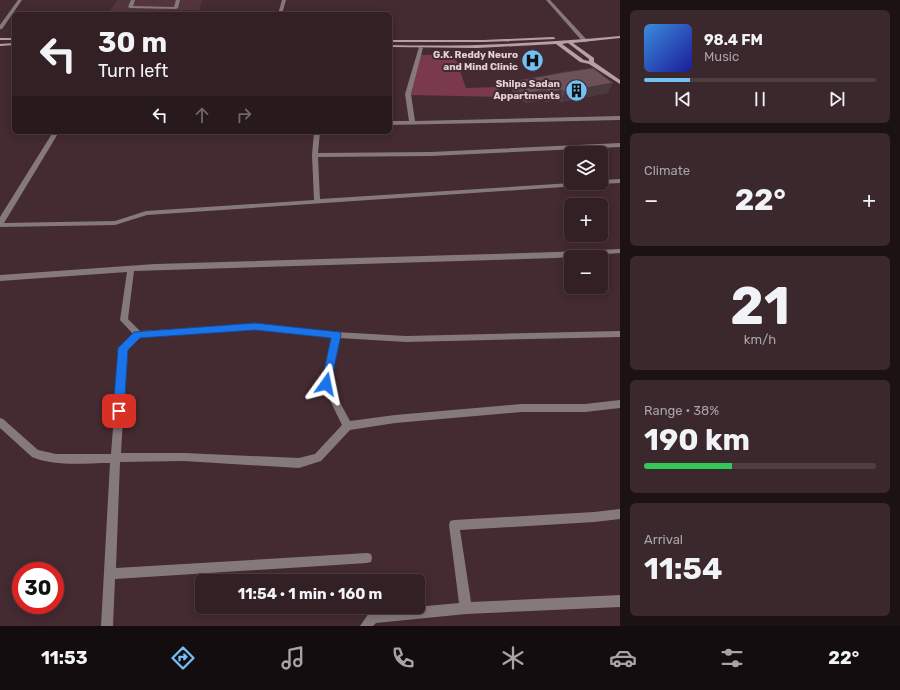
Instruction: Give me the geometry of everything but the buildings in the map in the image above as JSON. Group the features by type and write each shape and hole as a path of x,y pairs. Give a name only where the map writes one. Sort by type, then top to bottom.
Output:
{"main road":[{"path":"392,41 484,41 581,36 620,32"},
{"path":"392,46 421,48 558,43 620,37"},
{"path":"0,39 12,39"},
{"path":"570,42 592,59 591,63"},
{"path":"558,43 582,61 591,63 620,82"},
{"path":"0,45 12,44"}],"street":[{"path":"0,28 20,0"},
{"path":"133,0 130,7 176,8 178,0"},
{"path":"281,12 284,0"},
{"path":"548,0 585,40"},
{"path":"412,122 408,94 421,48"},
{"path":"392,123 620,118"},
{"path":"0,224 55,134"},
{"path":"317,134 315,155 317,202"},
{"path":"315,155 431,154 620,145"},
{"path":"608,182 620,181"},
{"path":"0,224 116,223 146,212 564,185"},
{"path":"0,278 132,269 620,251"},
{"path":"132,269 124,320 138,334"},
{"path":"107,626 123,348 138,334 255,327 406,340 620,334"},
{"path":"336,335 326,384 347,426"},
{"path":"0,422 35,454 56,460 184,457 299,463 318,458 347,426 410,417 521,408 585,408 620,404"},
{"path":"466,608 454,525 594,517 620,514"},
{"path":"110,574 367,558"},
{"path":"366,626 372,617 466,608 620,601"}],"shaded area":[{"path":"117,0 202,0 199,10 110,11"},
{"path":"454,54 466,88 497,87 503,97 411,95 419,55"}],"place":[{"name":"G.K. Reddy Neuro and Mind Clinic","path":"533,61"},
{"name":"Shilpa Sadan Appartments","path":"576,90"}],"route":[{"path":"119,411 123,348 138,334 255,327 336,335 326,384"}]}
